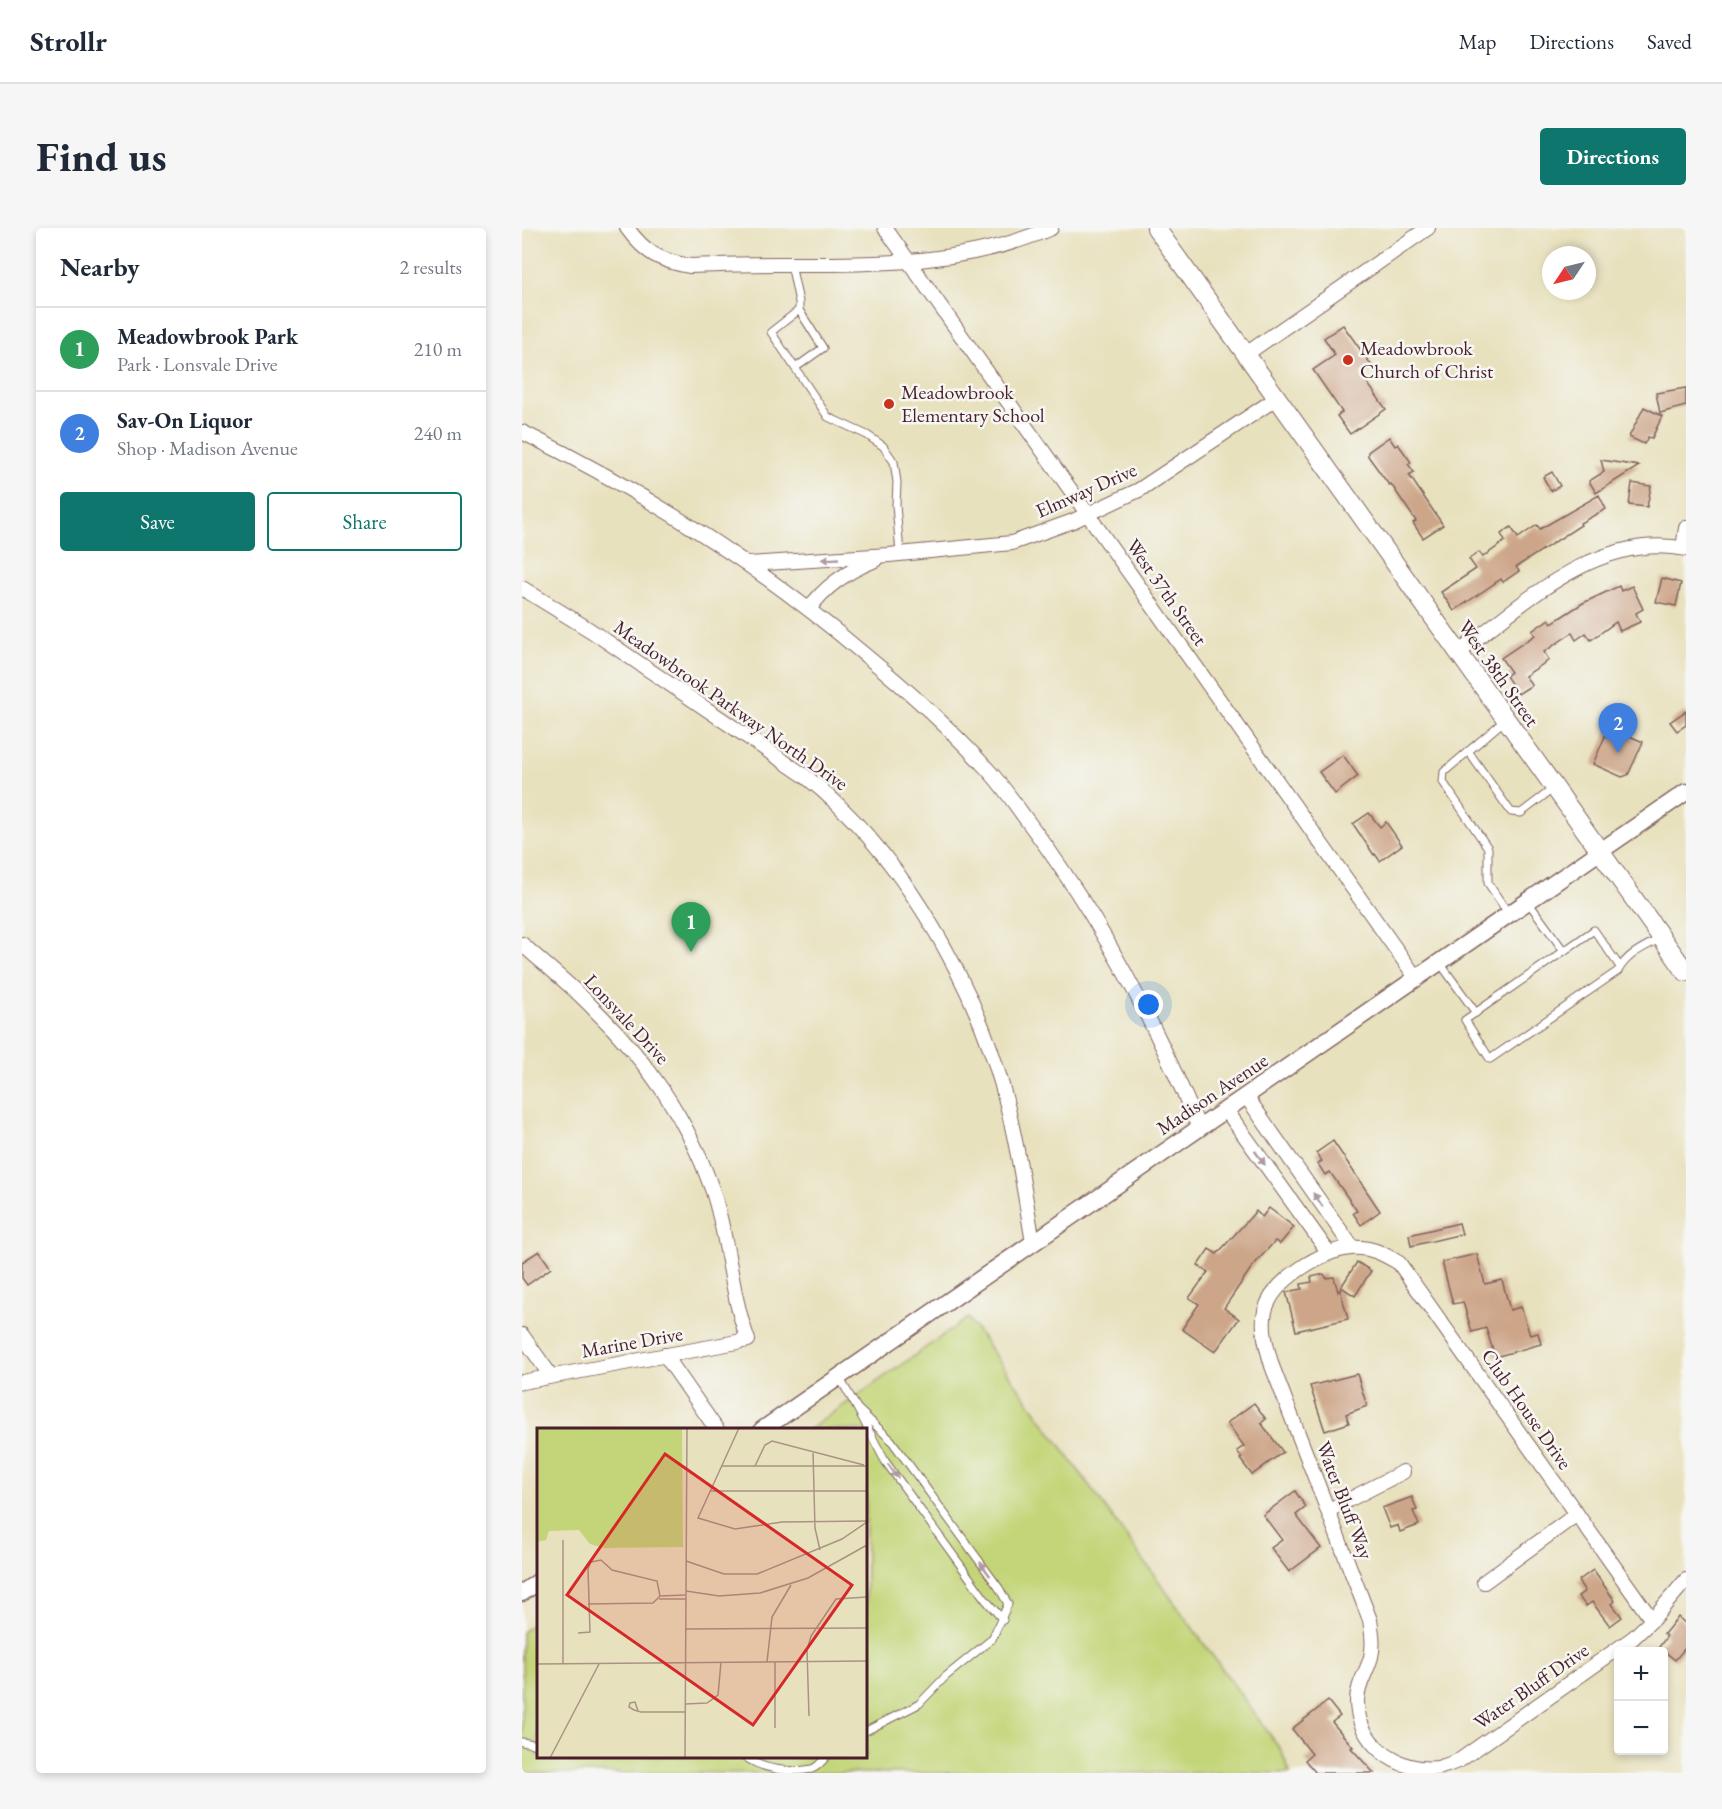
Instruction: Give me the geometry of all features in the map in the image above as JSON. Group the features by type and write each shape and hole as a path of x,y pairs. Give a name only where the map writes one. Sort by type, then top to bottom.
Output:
{"main road":[{"path":"1156,228 1246,354"},
{"name":"West 38th Street","path":"1246,354 1661,938 1684,966"}],"street":[{"path":"627,228 641,246 655,256 672,263 690,266 867,264 961,256 1022,241 1051,228"},
{"name":"West 37th Street","path":"885,228 1417,979"},
{"path":"1246,354 1428,228"},
{"name":"Elmway Drive","path":"749,564 1012,543 1073,521 1139,490 1277,398"},
{"path":"522,432 579,460 654,502 749,564 809,609 924,704 991,773 1040,838 1099,924 1178,1078 1199,1128"},
{"path":"1458,653 1564,574 1615,551 1638,546 1657,545 1684,548 1686,528"},
{"name":"Elmway Drive","path":"809,609 817,597 836,581 861,566 894,554"},
{"name":"Meadowbrook Parkway North Drive","path":"522,588 590,630 805,776 830,795 868,836 932,925 960,976 978,1017 1009,1115 1033,1243"},
{"name":"Madison Avenue","path":"765,1428 1686,792"},
{"name":"Lonsvale Drive","path":"522,944 592,1006 643,1061 665,1092 687,1130 708,1177 720,1214 741,1322 748,1340"},
{"path":"1246,1096 1352,1248"},
{"path":"1226,1110 1329,1253"},
{"name":"Club House Drive","path":"1329,1253 1352,1248 1377,1250 1399,1263 1652,1620"},
{"name":"Water Bluff Way","path":"1329,1253 1283,1281 1272,1293 1263,1327 1272,1366 1370,1620 1373,1639 1371,1659 1362,1677 1357,1700 1360,1723 1371,1744 1389,1760 1407,1770"},
{"path":"522,1335 551,1376"},
{"name":"Marine Drive","path":"522,1382 748,1340"},
{"path":"665,1355 716,1428"},
{"path":"1329,1510 1403,1472"},
{"path":"1484,1582 1577,1514"},
{"name":"Water Bluff Drive","path":"1407,1770 1436,1769 1460,1760 1633,1638 1652,1620 1686,1580"},
{"path":"522,1593 537,1583"}],"lane":[{"path":"791,264 799,310 823,348 795,368"},
{"path":"799,310 771,332 828,417 867,435 883,446 894,462 897,482 894,554"},
{"path":"1505,719 1444,772 1443,782 1488,848 1488,883 1510,915"},
{"path":"1468,751 1511,812 1521,813 1554,788"},
{"path":"1528,902 1564,951"},
{"path":"1620,967 1594,930 1465,1020 1490,1059 1608,978 1620,967 1625,959 1661,938"},
{"path":"1440,963 1476,1013"},
{"path":"838,1377 885,1461 985,1599 1003,1620"},
{"path":"857,1408 891,1440 999,1588 1008,1604 1003,1620 992,1639 945,1677 919,1704 867,1730"},
{"path":"522,1742 537,1745"},
{"path":"746,1758 782,1772 814,1768 825,1758"}],"green space":[{"path":"968,1318 1281,1750 1290,1773 522,1773 522,1632 537,1621 537,1758 867,1758 867,1428 811,1428"}],"building":[{"path":"1343,325 1372,366 1361,374 1386,409 1350,434 1337,416 1342,412 1313,370 1335,355 1324,338"},
{"path":"1686,388 1686,406 1660,413 1656,393"},
{"path":"1644,407 1662,416 1652,438 1648,437 1644,444 1629,437"},
{"path":"1389,437 1395,446 1398,444 1411,462 1408,464 1414,472 1409,475 1443,525 1423,538 1413,523 1416,521 1391,484 1389,485 1368,456 1368,452"},
{"path":"1601,460 1639,466 1596,493 1589,481 1604,472"},
{"path":"1552,472 1560,486 1551,491 1543,477"},
{"path":"1632,483 1651,486 1647,507 1629,505"},
{"path":"1599,495 1606,509 1580,523 1581,525 1516,567 1519,571 1503,582 1501,579 1454,611 1441,592 1476,569 1469,559 1479,552 1483,557 1505,541 1501,534 1511,527 1518,538 1537,525 1540,529"},
{"path":"1662,578 1681,583 1676,606 1656,602"},
{"path":"1619,586 1621,591 1632,586 1643,609 1636,613 1640,622 1620,631 1616,622 1591,640 1586,633 1576,640 1572,633 1544,652 1549,660 1525,676 1532,685 1518,694 1506,676 1511,672 1501,658 1535,635 1532,631 1549,619 1552,623 1583,603"},
{"path":"1686,711 1686,725 1677,731 1670,722"},
{"path":"1609,727 1643,742 1628,775 1622,777 1593,764"},
{"path":"1343,755 1358,776 1335,794 1319,772"},
{"path":"1369,813 1380,827 1386,822 1402,845 1380,861 1353,824"},
{"path":"1333,1141 1380,1211 1361,1225 1353,1213 1357,1211 1330,1172 1325,1175 1318,1164 1322,1161 1316,1153"},
{"path":"1269,1208 1294,1227 1280,1244 1275,1241 1252,1267 1224,1308 1239,1319 1215,1352 1182,1329 1199,1304 1189,1298 1208,1272 1198,1265 1209,1249 1217,1254 1256,1211 1262,1217"},
{"path":"1459,1223 1462,1234 1411,1246 1409,1235"},
{"path":"539,1251 551,1268 527,1285 522,1278 522,1262"},
{"path":"1477,1254 1485,1284 1502,1280 1510,1310 1521,1307 1530,1335 1538,1333 1541,1344 1495,1357 1486,1328 1472,1332 1463,1302 1453,1304 1442,1262"},
{"path":"1357,1262 1371,1271 1355,1296 1341,1287"},
{"path":"1324,1274 1326,1278 1334,1277 1338,1292 1340,1289 1348,1319 1296,1331 1286,1292 1302,1289 1301,1284 1312,1282 1311,1277"},
{"path":"1357,1374 1367,1406 1346,1414 1349,1423 1325,1431 1310,1386"},
{"path":"1254,1403 1266,1419 1261,1423 1283,1452 1252,1475 1237,1451 1244,1446 1227,1423"},
{"path":"1295,1491 1306,1507 1296,1515 1321,1548 1289,1572 1271,1548 1282,1540 1263,1515"},
{"path":"1412,1497 1417,1510 1413,1511 1419,1525 1400,1532 1398,1525 1390,1528 1382,1508"},
{"path":"1593,1570 1615,1601 1612,1604 1622,1617 1610,1626 1592,1602 1586,1606 1578,1596 1585,1591 1578,1581"},
{"path":"1678,1617 1686,1624 1686,1647 1675,1660 1668,1654 1668,1647 1659,1647 1667,1636 1664,1634"},
{"path":"1328,1701 1340,1716 1332,1722 1353,1747 1351,1748 1374,1773 1316,1773 1305,1760 1312,1754 1292,1729"}],"place":[{"name":"Meadowbrook Church of Christ","path":"1348,360"},
{"name":"Meadowbrook Elementary School","path":"889,404"},
{"name":"Sav-On Liquor","path":"1618,753"},
{"name":"Meadowbrook Park","path":"691,952"}]}
